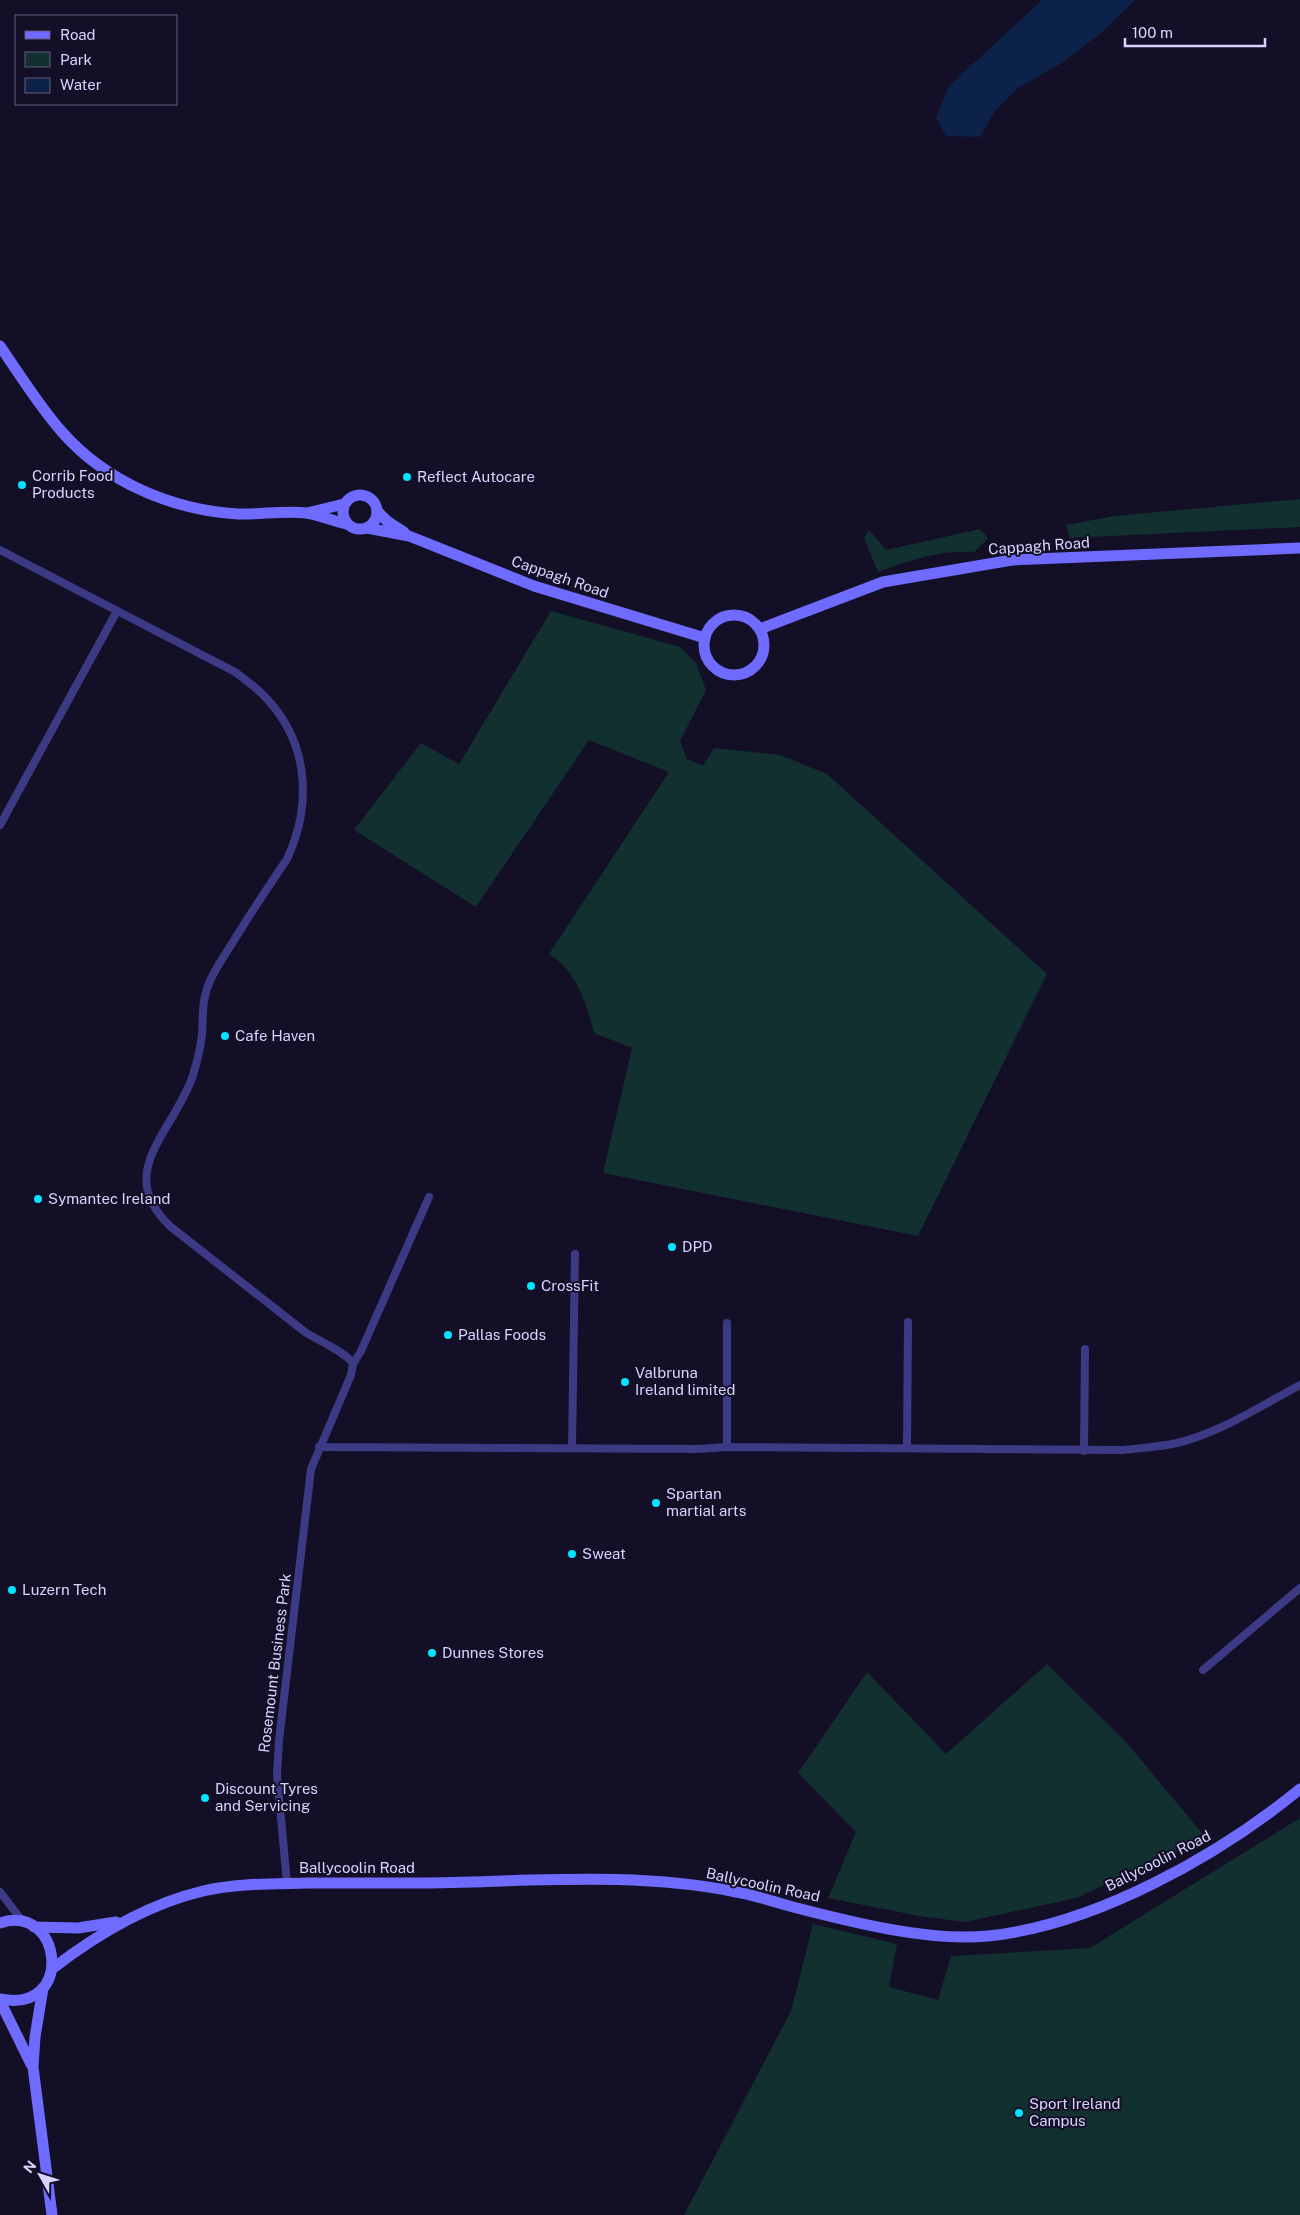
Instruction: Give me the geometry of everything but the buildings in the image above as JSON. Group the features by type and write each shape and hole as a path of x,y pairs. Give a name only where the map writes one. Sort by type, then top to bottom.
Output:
{"street":[{"name":"Cappagh Road","path":"0,346 37,401 64,434 91,459 124,482 157,497 192,507 238,514 307,513 344,504 352,497 362,495 372,500 377,511 388,521 410,536"},
{"path":"344,504 342,514 347,524"},
{"path":"367,528 375,520 377,511"},
{"name":"Cappagh Road","path":"307,513 347,524 356,530 367,528 410,536 534,586 705,638"},
{"name":"Cappagh Road","path":"760,630 883,582 1012,560 1300,548"},
{"path":"0,550 235,672 267,699 281,718 297,750 303,770 304,785 302,816 296,840 287,859 215,970 205,995 202,1036 193,1074 182,1102 150,1155 146,1187 150,1203 158,1215 171,1227 305,1332 346,1355 353,1364"},
{"path":"0,825 117,612"},
{"path":"736,615 745,617 753,621 760,630 764,642 764,652 759,662 743,674 725,674 716,670 705,655 705,638 715,622 725,616 736,615"},
{"name":"Rosemount Business Park","path":"287,1884 277,1776 311,1468 351,1375 353,1364 362,1351 429,1197"},
{"path":"572,1448 575,1254"},
{"path":"907,1448 908,1322"},
{"path":"727,1447 728,1323"},
{"path":"1084,1451 1085,1349"},
{"path":"319,1447 727,1447 1123,1450 1178,1443 1224,1426 1300,1385"},
{"path":"1203,1670 1300,1588"},
{"name":"Ballycoolin Road","path":"52,1969 77,1950 127,1920 186,1896 226,1887 287,1884 633,1880 736,1891 795,1908 935,1936 987,1936 1034,1928 1077,1917 1140,1889 1237,1836 1300,1789"},
{"path":"0,1892 29,1924 46,1938 51,1950 52,1969 43,1988 35,2037 33,2067 52,2215"},
{"name":"Ballycoolin Road","path":"0,1923 12,1921 78,1928 97,1927 127,1920"},
{"path":"33,2067 0,2000 22,2000 33,1996 43,1988"}],"green space":[{"path":"1300,499 1300,527 1070,538 1066,525 1114,516"},
{"path":"980,529 988,538 974,552 937,554 878,572 864,538 869,530 886,550"},
{"path":"551,611 680,647 696,663 706,690 680,741 687,759 703,766 714,748 780,755 827,774 1047,974 918,1236 603,1173 632,1048 594,1033 584,999 573,978 549,954 669,772 589,740 476,907 354,830 421,743 459,764"},
{"path":"1047,1664 1126,1742 1206,1838 1076,1898 965,1922 919,1916 828,1898 856,1832 798,1773 867,1672 946,1754"},
{"name":"Sport Ireland Campus","path":"1300,1818 1300,2215 684,2215 791,2011 813,1924 897,1944 889,1987 938,2000 951,1956 1090,1948"}],"water":[{"path":"1042,0 1135,0 1100,34 1062,63 1018,88 995,111 980,137 946,136 936,118 948,87"}],"place":[{"name":"Reflect Autocare","path":"407,477"},
{"name":"Corrib Food Products","path":"22,485"},
{"name":"Cafe Haven","path":"225,1036"},
{"name":"Symantec Ireland","path":"38,1199"},
{"name":"DPD","path":"672,1247"},
{"name":"CrossFit","path":"531,1286"},
{"name":"Pallas Foods","path":"448,1335"},
{"name":"Valbruna Ireland limited","path":"625,1382"},
{"name":"Spartan martial arts","path":"656,1503"},
{"name":"Sweat","path":"572,1554"},
{"name":"Luzern Tech","path":"12,1590"},
{"name":"Dunnes Stores","path":"432,1653"},
{"name":"Discount Tyres and Servicing","path":"205,1798"},
{"name":"Sport Ireland Campus","path":"1019,2113"}]}
